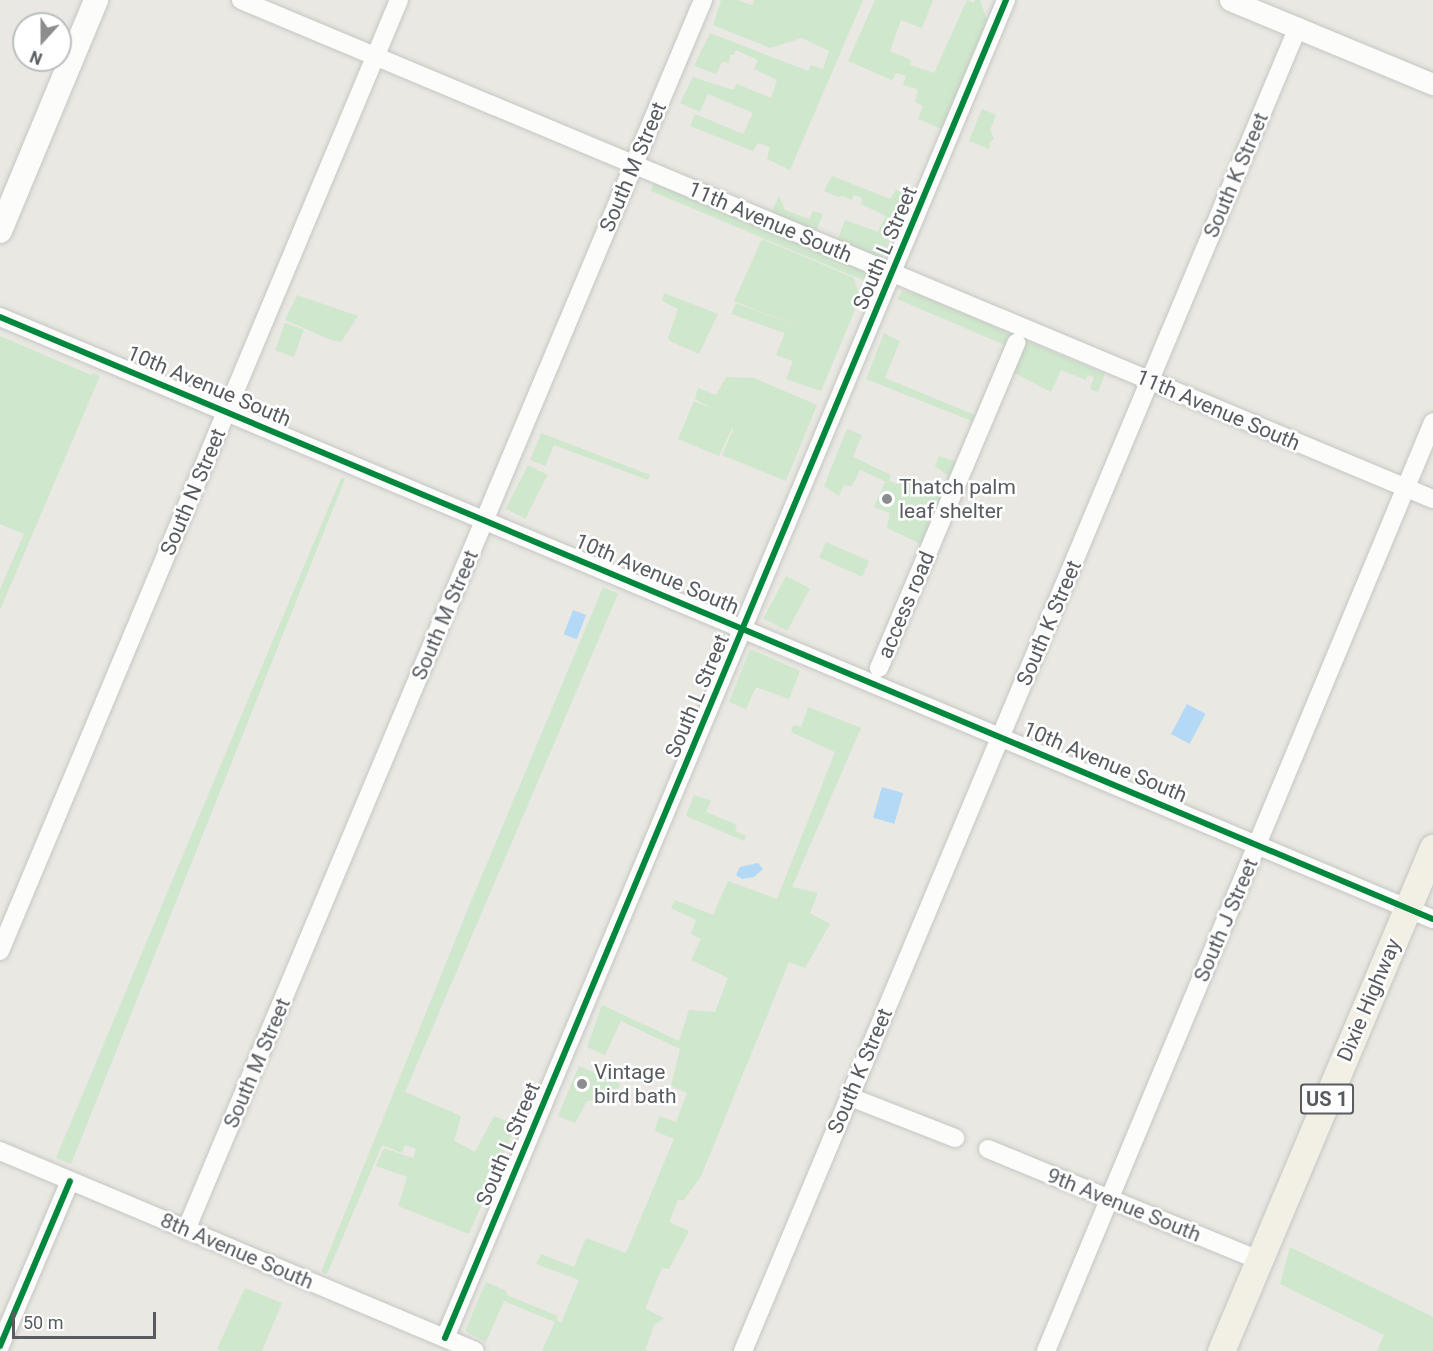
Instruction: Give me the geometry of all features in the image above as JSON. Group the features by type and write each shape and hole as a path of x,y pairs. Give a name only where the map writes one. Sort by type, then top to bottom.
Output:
{"main road":[{"path":"0,231 96,0"},
{"name":"Dixie Highway","path":"1221,1351 1433,848"}],"street":[{"name":"11th Avenue South","path":"241,0 1433,499"},
{"name":"South N Street","path":"0,951 399,0"},
{"name":"South M Street","path":"186,1230 703,0"},
{"name":"South L Street","path":"445,1338 1006,0"},
{"path":"1230,0 1433,84"},
{"name":"South K Street","path":"743,1351 1298,27"},
{"name":"10th Avenue South","path":"0,317 1433,919"},
{"name":"access road","path":"879,668 1016,343"},
{"name":"South J Street","path":"1046,1351 1433,422"},
{"path":"850,1096 955,1138"},
{"name":"9th Avenue South","path":"988,1149 1259,1260"},
{"name":"8th Avenue South","path":"0,1151 475,1351"},
{"path":"0,1346 69,1180"}],"green space":[{"path":"721,0 737,0 752,5 754,0 863,0 790,170 767,159 770,147 758,143 753,151 690,126 695,114 743,134 753,113 708,94 700,112 680,103 693,77 733,90 737,84 771,98 777,80 754,69 758,60 736,50 734,55 730,55 729,63 722,62 716,74 694,66 710,33 808,71 811,65 823,69 829,51 802,38 770,48 713,25"},
{"path":"875,0 933,0 922,28 901,20 890,51 911,60 910,65 934,73 967,0 974,3 975,0 980,0 988,23 947,131 918,119 923,106 915,102 918,89 903,85 906,76 896,73 892,80 848,61"},
{"path":"982,109 996,115 990,130 994,139 990,142 989,149 969,141"},
{"path":"832,176 890,199 896,190 908,194 883,257 877,258 837,241 845,220 878,232 886,216 861,204 862,198 854,195 852,200 824,191"},
{"path":"653,183 871,272 867,282 651,191"},
{"path":"779,196 785,210 809,219 813,211 823,214 815,234 771,213"},
{"path":"762,239 854,278 860,298 821,391 786,379 793,361 776,355 785,333 731,314 736,303 822,336 734,301"},
{"path":"903,291 918,294 1105,374 1098,392 1090,389 1094,377 1087,375 1086,380 1061,370 1051,392 1012,372 898,630 886,626 923,545 887,528 890,513 874,507 885,482 889,483 860,470 852,486 844,485 839,496 824,486 847,429 862,435 853,457 891,475 889,481 898,484 900,480 932,492 935,485 944,487 948,476 935,466 939,456 960,463 977,423 866,379 884,333 900,341 885,378 975,415 1005,345 897,299"},
{"path":"664,293 718,314 699,354 668,338 678,309 662,301"},
{"path":"297,295 358,316 341,342 331,340 285,320"},
{"path":"285,323 304,330 294,357 275,350"},
{"path":"0,336 91,375 93,373 100,376 0,610 0,589 24,534 0,524"},
{"path":"726,377 754,378 817,405 786,481 722,455 734,428 719,456 678,439 694,401 711,408 695,399 698,388 716,395"},
{"path":"541,433 650,475 648,480 554,445 545,466 530,460"},
{"path":"528,465 548,475 525,519 506,509"},
{"path":"341,478 345,479 71,1164 56,1158"},
{"path":"826,542 869,561 862,577 819,558"},
{"path":"786,576 810,589 787,631 763,618"},
{"path":"603,587 618,594 405,1092 461,1116 454,1141 475,1152 494,1116 516,1125 469,1234 398,1206 407,1177 376,1166 384,1148 413,1158 416,1149 405,1145 402,1153 382,1145 327,1274 321,1272 467,911"},
{"path":"750,649 800,671 789,699 756,687 746,709 729,702"},
{"path":"808,707 861,728 792,887 818,893 810,913 830,924 805,968 789,962 701,1176 684,1200 678,1200 669,1222 689,1231 669,1269 662,1268 645,1309 664,1318 654,1325 646,1350 649,1351 542,1351 555,1322 504,1301 486,1342 465,1331 486,1282 506,1291 507,1295 558,1316 556,1319 561,1323 579,1280 536,1264 541,1254 574,1267 586,1238 626,1253 674,1139 655,1131 659,1116 676,1122 687,1093 671,1086 680,1049 621,1021 605,1055 587,1047 602,1005 679,1041 689,1010 715,1012 728,978 691,960 701,939 691,934 696,920 671,908 675,900 713,915 728,881 777,899 835,752 791,732 793,725 801,727"},
{"path":"694,795 711,801 706,812 737,825 735,831 746,836 744,841 686,816"},
{"path":"579,1066 620,1084 614,1098 600,1093 598,1100 587,1101 575,1123 558,1116"},
{"path":"1290,1247 1433,1317 1433,1351 1377,1351 1384,1335 1280,1284"},
{"path":"245,1288 282,1303 262,1351 221,1351 217,1349"}],"water":[{"path":"573,610 586,615 577,639 564,634"},
{"path":"1187,704 1206,714 1190,744 1171,734"},
{"path":"882,787 903,793 894,824 873,818"},
{"path":"758,863 763,869 754,877 742,879 736,875 740,867"}],"cycle path":[{"path":"445,1338 1006,0"},
{"path":"0,317 1433,919"},
{"path":"0,1346 70,1181"}],"place":[{"name":"Thatch palm leaf shelter","path":"887,499"},
{"name":"Vintage bird bath","path":"582,1084"}]}
